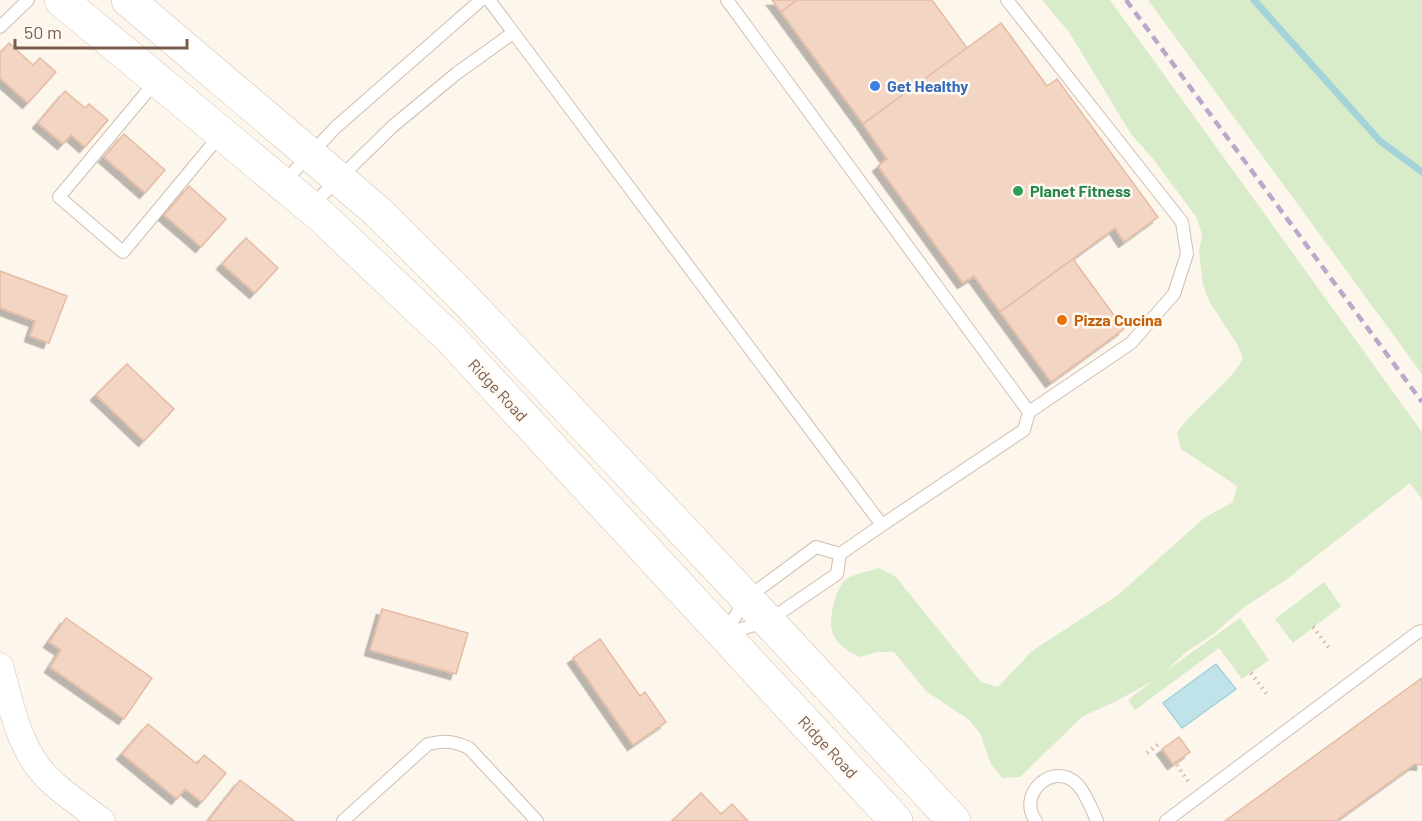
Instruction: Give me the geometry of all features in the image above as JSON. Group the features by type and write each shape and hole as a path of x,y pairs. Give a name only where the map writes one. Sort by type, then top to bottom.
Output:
{"main road":[{"name":"Ridge Road","path":"61,0 310,207 452,340 896,821"},
{"path":"128,0 378,212 463,297 954,821"}],"street":[{"path":"0,666 20,736 39,768 52,783 102,821"}],"lane":[{"path":"0,27 28,0"},
{"path":"282,184 336,127 481,0"},
{"path":"489,0 882,525"},
{"path":"727,0 1029,412"},
{"path":"724,634 758,610 837,574 840,554 1024,430 1029,412 1131,343 1174,294 1187,254 1182,222 1007,0"},
{"path":"310,207 393,126 458,73 513,33"},
{"path":"157,80 59,197 123,252 221,133"},
{"path":"724,634 758,610 816,547 840,554"},
{"path":"1167,821 1422,631"},
{"path":"343,821 428,744 443,740 456,742 469,748 537,821"},
{"path":"1036,821 1030,811 1031,796 1040,783 1056,776 1065,777 1080,786 1097,821"}],"path":[{"path":"1313,627 1331,651"},
{"path":"1251,673 1269,697"},
{"path":"1147,753 1160,743"}],"green space":[{"path":"1042,0 1110,0 1422,432 1422,499 1410,483 1287,579 1243,608 1215,633 1186,652 1167,670 1240,618 1269,660 1242,679 1219,648 1135,710 1128,700 1154,680 1115,702 1083,716 1020,777 1002,778 991,764 980,733 969,720 926,691 894,652 877,652 860,657 837,641 831,621 834,602 843,583 852,576 879,568 895,576 981,682 998,687 1032,651 1118,595 1204,518 1233,502 1237,486 1181,449 1177,433 1228,379 1243,359 1237,344 1209,301 1203,285 1199,252 1202,235 1197,218 1154,160 1131,134 1069,32"},
{"path":"1148,0 1422,0 1422,374"},
{"path":"1324,582 1341,606 1293,643 1275,619"}],"water":[{"path":"1216,664 1236,689 1182,728 1163,703"}],"building":[{"path":"772,0 797,0 781,12"},
{"name":"Get Healthy","path":"797,0 932,0 967,48 863,124 781,12"},
{"name":"Planet Fitness","path":"1001,23 1047,86 1057,79 1158,217 1124,242 1115,228 1000,312 974,276 963,283 878,166 887,159 863,124"},
{"path":"9,43 33,65 40,58 56,72 28,103 0,78 0,53"},
{"path":"65,91 85,108 89,104 108,120 85,147 71,135 63,144 38,123"},
{"path":"124,134 165,170 145,193 104,157"},
{"path":"189,186 226,219 201,247 164,215"},
{"path":"246,238 278,268 255,293 222,264"},
{"name":"Pizza Cucina","path":"1073,259 1124,329 1051,382 1000,312"},
{"path":"0,271 67,296 49,343 30,336 35,321 0,308"},
{"path":"127,364 174,409 144,441 96,395"},
{"path":"382,609 468,633 456,674 370,650"},
{"path":"66,618 152,678 124,719 50,667 61,650 49,642"},
{"path":"600,639 640,696 645,692 666,722 633,745 573,658"},
{"path":"1422,678 1422,765 1415,764 1336,821 1225,821"},
{"path":"148,724 197,764 204,755 226,773 202,802 185,789 177,799 122,754"},
{"path":"1179,737 1190,752 1173,764 1162,749"},
{"path":"240,780 294,821 208,821"},
{"path":"701,793 721,814 732,804 748,821 672,821"}],"waterway":[{"path":"1254,0 1380,141 1422,172"}],"railway":[{"path":"1126,0 1422,402"}],"place":[{"name":"Get Healthy","path":"875,86"},
{"name":"Planet Fitness","path":"1018,191"},
{"name":"Pizza Cucina","path":"1062,320"}]}
